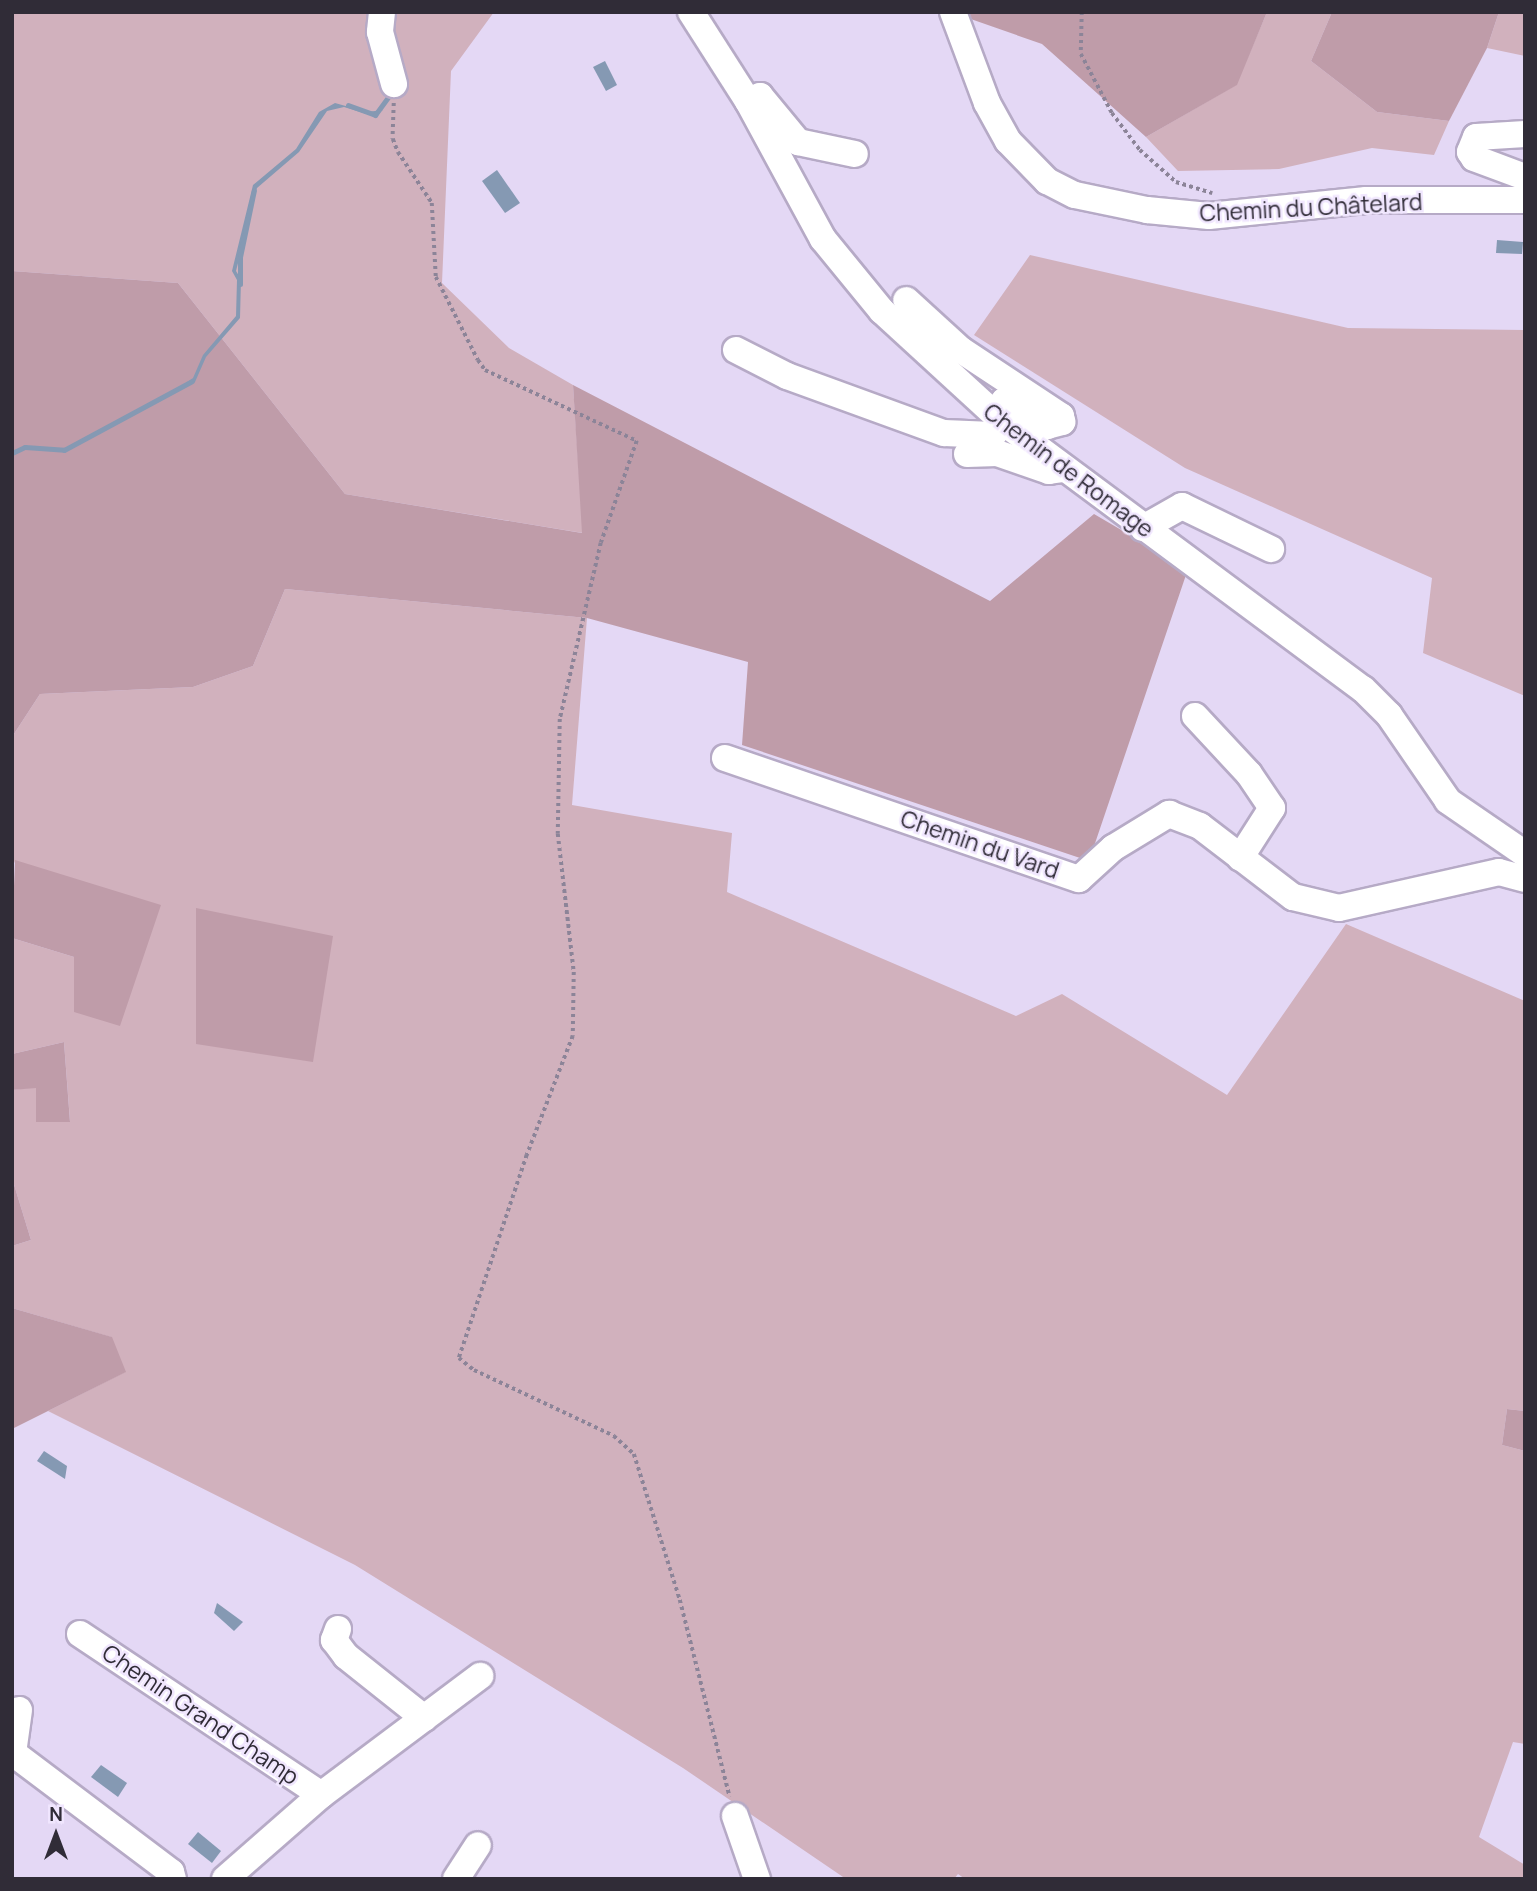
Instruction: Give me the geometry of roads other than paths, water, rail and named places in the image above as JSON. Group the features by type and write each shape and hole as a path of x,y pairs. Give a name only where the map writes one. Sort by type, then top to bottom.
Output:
{"street":[{"path":"382,12 380,32 394,84"},
{"name":"Chemin de Romage","path":"691,12 748,101 823,239 881,311 1003,422 1143,528 1223,581 1363,689 1396,724 1448,801 1525,854"},
{"name":"Chemin du Châtelard","path":"953,12 997,122 1028,165 1048,181 1075,195 1147,210 1209,216 1366,200 1525,200"},
{"path":"748,101 760,96 798,142 855,154"},
{"path":"1525,134 1476,136 1470,152 1474,159 1525,177"},
{"path":"736,350 787,376 944,433 993,436 1003,422 997,411 1004,401 1047,426 1062,422 1061,416 961,350 906,300"},
{"path":"967,454 997,453 1049,471 1065,468"},
{"path":"1143,528 1182,506 1271,550"},
{"path":"1195,716 1249,774 1272,808 1240,858"},
{"name":"Chemin du Vard","path":"725,758 1079,879 1113,848 1169,814 1200,827 1293,897 1339,908 1499,872 1525,879"},
{"path":"338,1629 334,1640 346,1656 424,1718"},
{"name":"Chemin Grand Champ","path":"80,1634 321,1794"},
{"name":"Chemin Grand Champ","path":"225,1879 321,1794 480,1676"},
{"path":"19,1710 13,1753 171,1872 173,1879"},
{"path":"735,1816 757,1879"},
{"path":"456,1879 478,1845"}],"water":[{"path":"605,61 617,85 606,91 593,67"},
{"path":"335,103 367,112 383,110 373,116 344,107 327,111 299,152 257,188 236,271 241,279 240,318 206,357 195,382 166,397 193,378 203,355 236,316 237,280 232,271 253,185 296,149 319,112"},
{"path":"497,170 520,203 505,213 482,181"},
{"path":"1497,240 1523,242 1522,254 1496,253"},
{"path":"44,1451 67,1466 65,1479 37,1461"},
{"path":"217,1603 243,1622 234,1631 214,1613"},
{"path":"101,1765 127,1783 118,1797 91,1777"},
{"path":"198,1832 221,1851 212,1863 188,1844"}],"waterway":[{"path":"348,105 375,115 391,93"},
{"path":"240,284 240,257 254,190"},
{"path":"12,453 25,447 64,450 192,381"}]}
